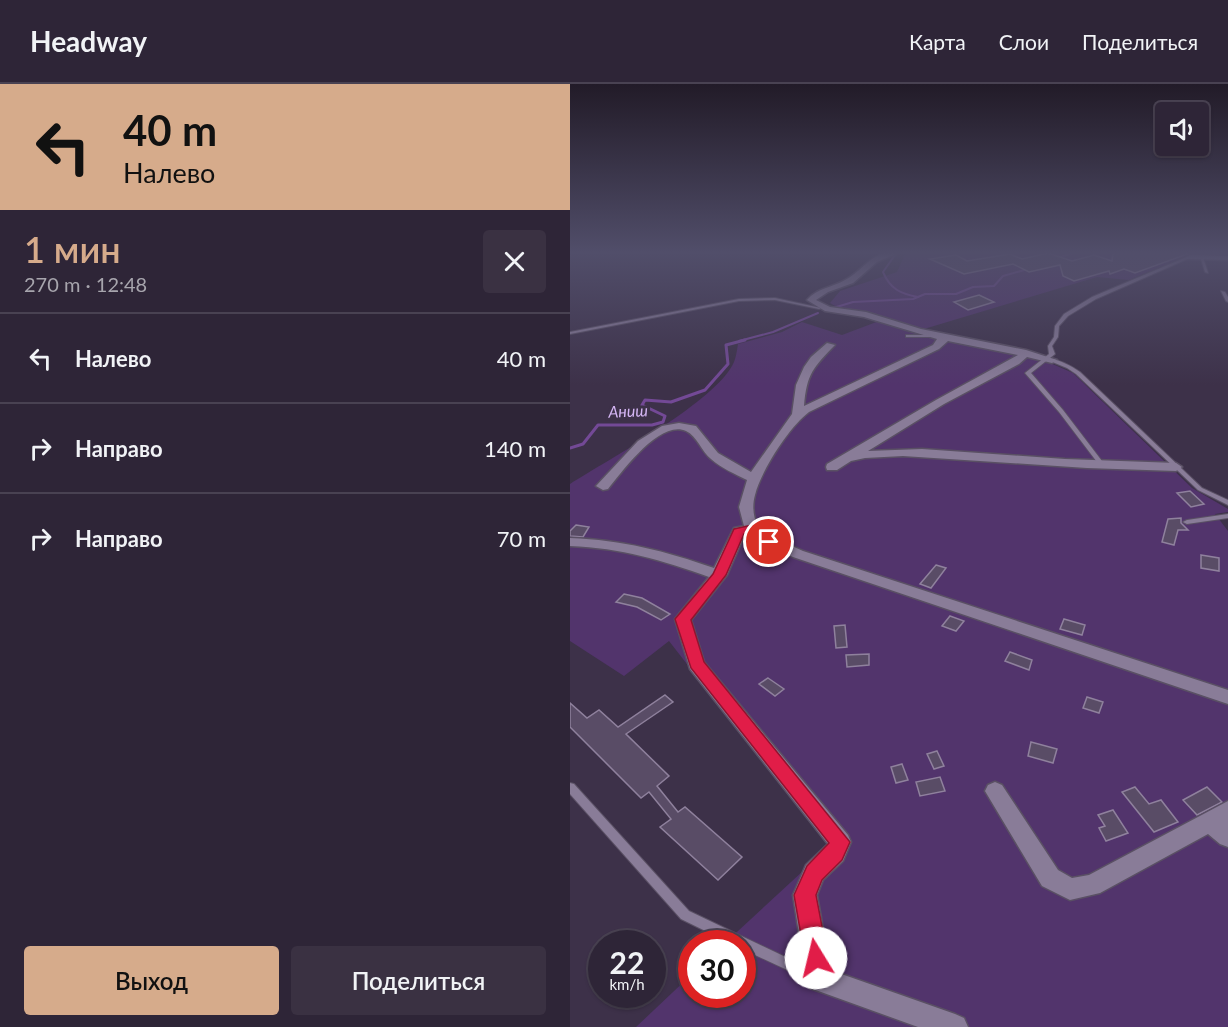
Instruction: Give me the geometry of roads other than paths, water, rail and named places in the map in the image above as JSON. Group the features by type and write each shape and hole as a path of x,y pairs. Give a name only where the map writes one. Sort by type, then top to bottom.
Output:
{"street":[{"path":"814,297 811,300 819,308 858,313 901,327 1050,359"},
{"path":"941,336 943,340 936,347 798,415 754,479 746,514 752,529 769,542 798,554 1228,697"},
{"path":"798,415 801,382 804,374 812,359 830,345"},
{"path":"832,467 940,402 1015,362 1026,353"},
{"path":"603,486 639,446 658,433 677,426 692,429 714,456 754,479"},
{"path":"847,458 880,454 960,456 1176,467"},
{"path":"752,529 739,531 719,575 683,619 696,664 840,842 835,854 814,873 805,895 819,979 955,1027"},
{"path":"570,542 596,543 656,553 719,575"},
{"path":"995,791 1050,878 1070,889 1092,885 1219,816 1228,837"}],"lane":[{"path":"1096,297 1066,315 1057,326 1056,337 1050,346 1052,354 1050,359 1028,373 1061,411 1102,465"},
{"path":"570,333 739,300 775,299 819,308"},
{"path":"908,336 941,336"},
{"path":"1050,359 1069,367 1078,374 1200,489 1228,503"},
{"path":"1187,522 1228,516"},
{"path":"570,787 685,915 819,979"}],"waterway":[{"name":"Аниш","path":"833,308 853,302 918,297"},
{"name":"Аниш","path":"739,341 773,332 818,313"},
{"name":"Аниш","path":"570,448 583,444 598,425 652,425 663,422 665,416 642,405 645,400 671,402 705,390 728,364 726,345 745,340"}]}
